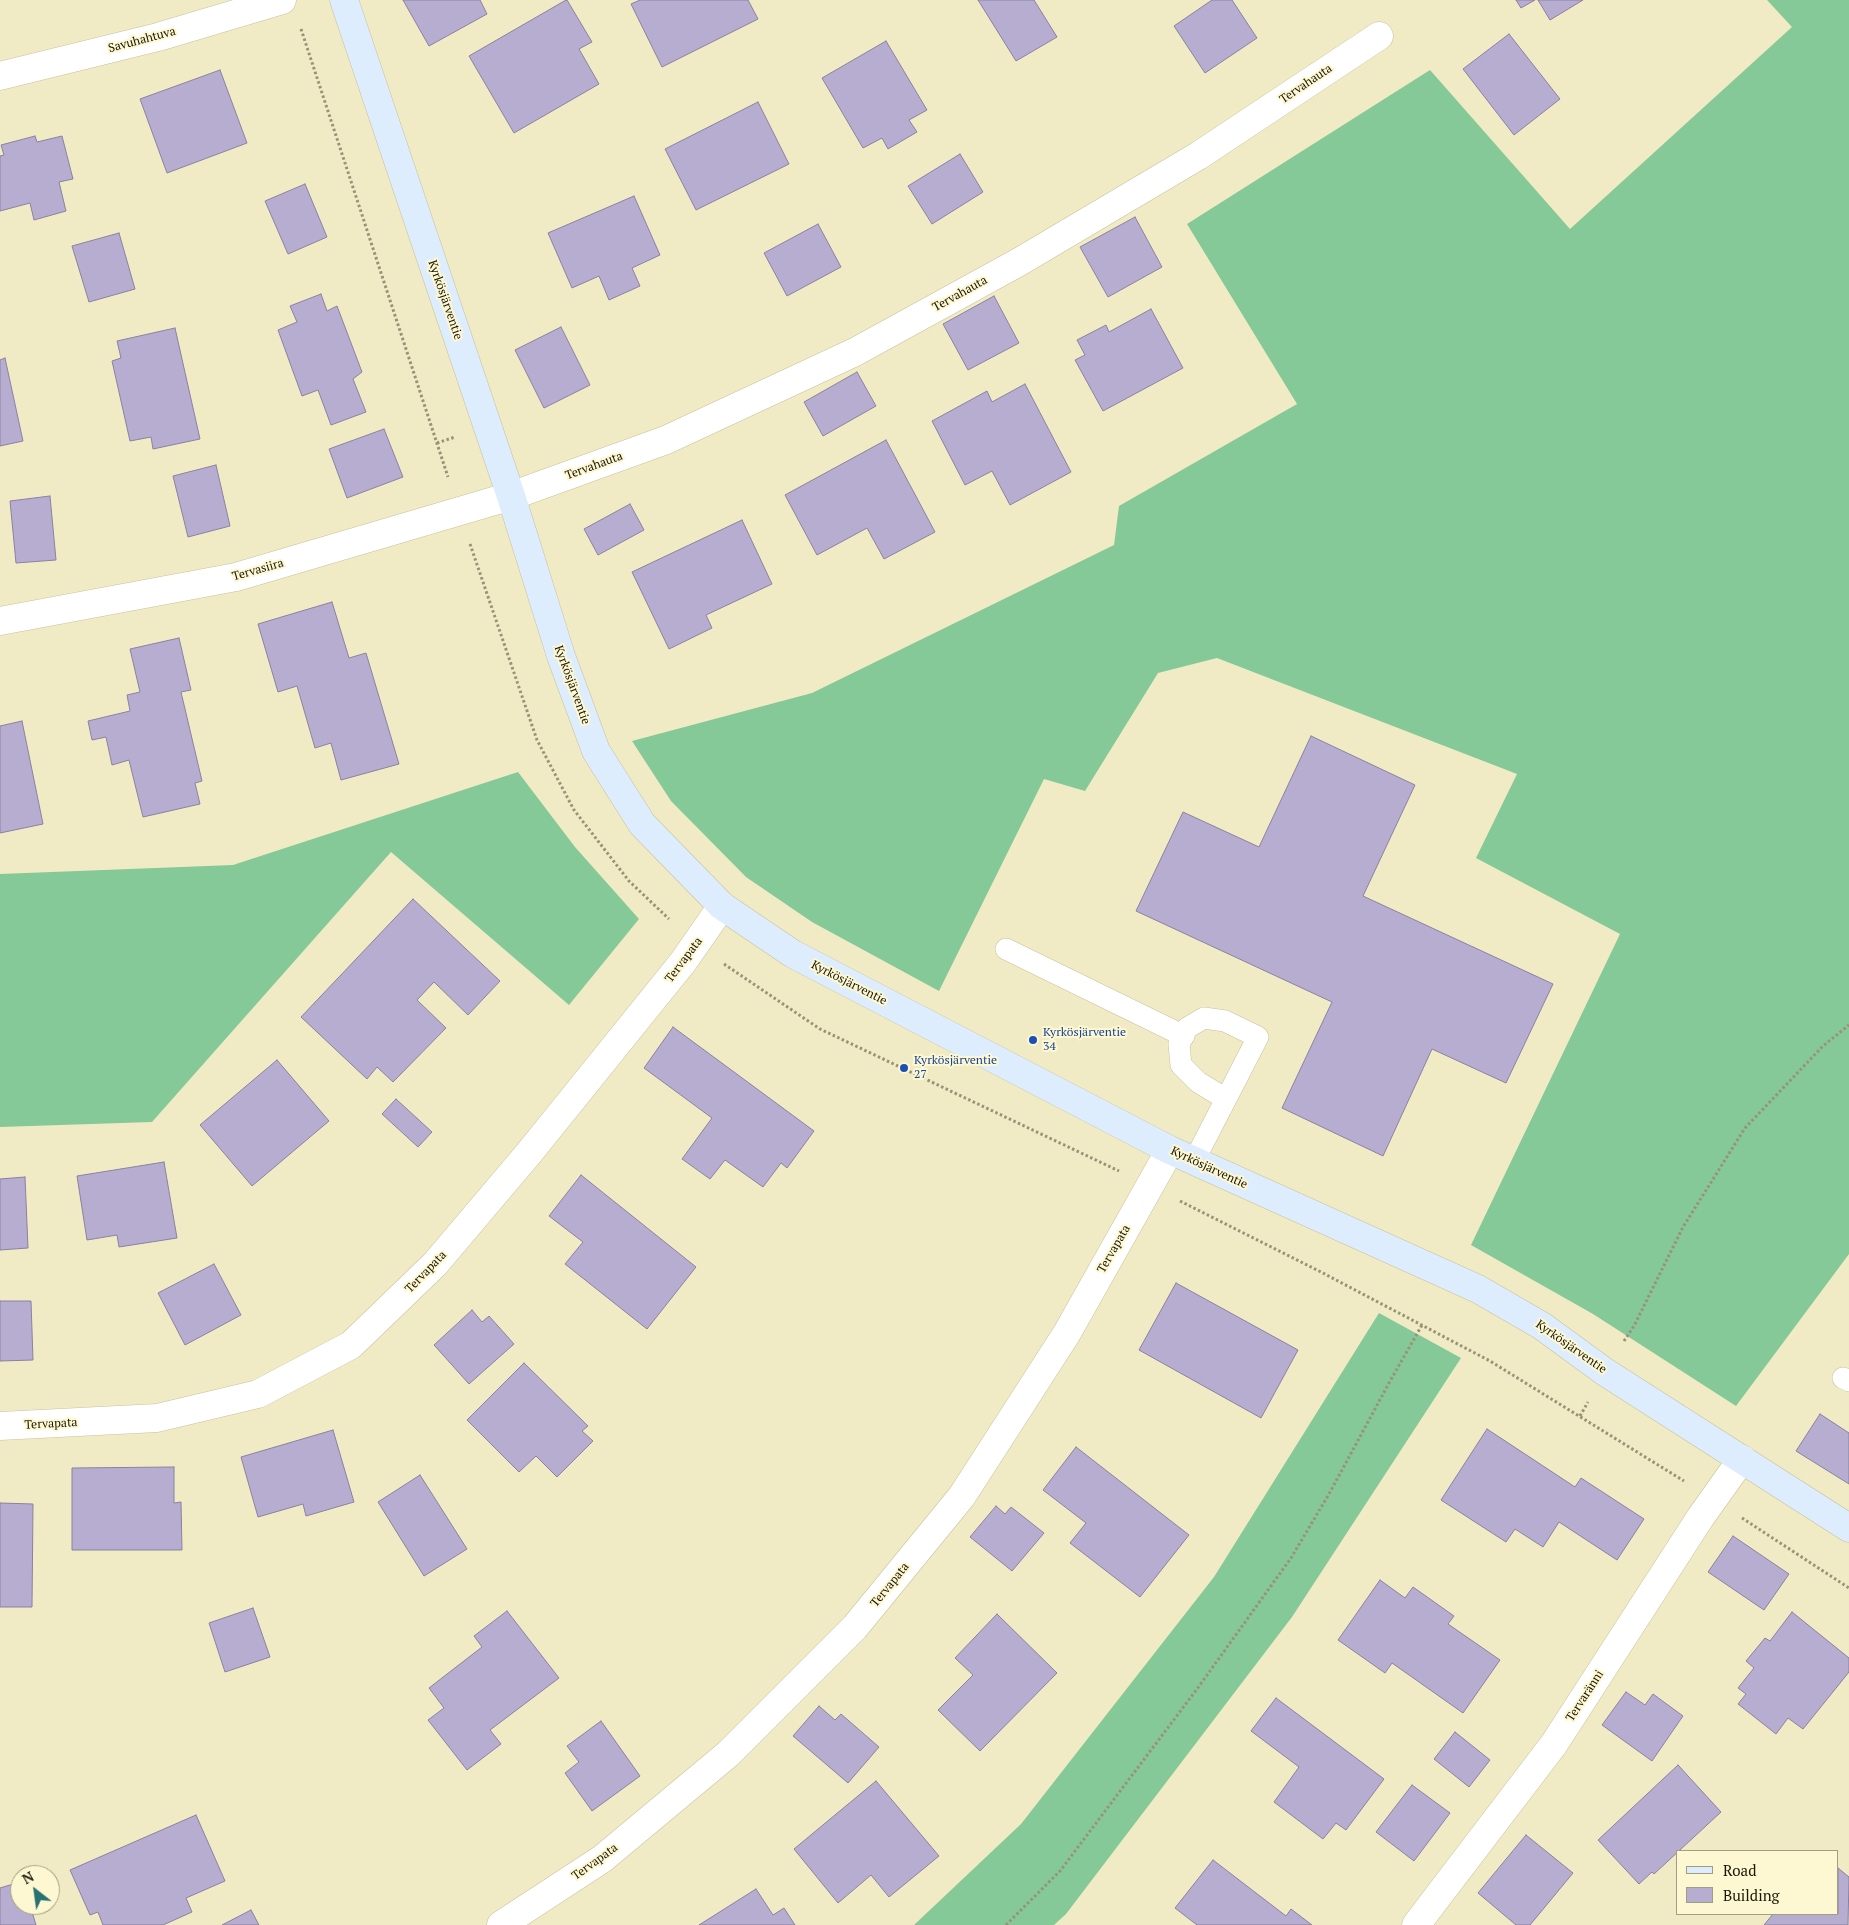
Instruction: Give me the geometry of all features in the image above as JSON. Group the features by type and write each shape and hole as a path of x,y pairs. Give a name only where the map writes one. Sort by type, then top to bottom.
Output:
{"street":[{"name":"Savuhahtuva","path":"0,76 158,37 282,0"},
{"name":"Kyrkösjärventie","path":"344,0 511,496 560,656 596,751 642,824 722,906 793,954 1182,1155 1478,1289 1542,1326 1605,1372 1849,1528"},
{"name":"Tervahauta","path":"511,496 666,440 855,352 1019,262 1198,156 1379,36"},
{"name":"Tervasiira","path":"0,620 236,577 511,496"},
{"name":"Tervapata","path":"0,1426 166,1416 258,1394 350,1345 442,1256 529,1153 696,945 722,906"},
{"name":"Tervapata","path":"501,1925 602,1859 728,1754 855,1627 962,1496 1067,1332 1150,1186 1182,1155"},
{"name":"Tervaränni","path":"1416,1925 1554,1744 1713,1500 1742,1459"}],"lane":[{"path":"1006,949 1184,1036"},
{"path":"1182,1155 1226,1098 1258,1037 1225,1020 1204,1018 1187,1028 1179,1044 1181,1065 1198,1082 1226,1098"}],"path":[{"path":"301,28 459,512 537,740 574,810 629,881 696,945 820,1029 1150,1186 1490,1361 1713,1500 1849,1588"},
{"path":"1605,1372 1634,1326 1683,1227 1745,1128 1823,1046 1849,1025"},
{"path":"1006,1925 1060,1871 1197,1689 1291,1558 1329,1494 1422,1325"}],"green space":[{"path":"1767,0 1849,0 1849,1254 1736,1406 1593,1314 1471,1245 1620,934 1476,858 1517,774 1217,658 1158,673 1085,791 1044,779 939,991 812,922 746,877 671,801 632,741 812,693 1114,545 1119,506 1297,404 1187,224 1430,70 1570,229 1792,27"},
{"path":"518,772 575,847 639,919 569,1005 391,852 152,1122 0,1127 0,874 233,865"},
{"path":"1379,1313 1461,1358 1292,1617 1066,1914 1054,1925 914,1925 1021,1824 1214,1577"}],"building":[{"path":"403,0 480,0 487,14 429,46"},
{"path":"566,0 592,42 579,49 599,84 514,133 469,56"},
{"path":"640,0 748,0 758,19 662,67 631,4"},
{"path":"978,0 1034,0 1057,37 1016,61"},
{"path":"1212,0 1232,0 1257,38 1205,73 1174,26"},
{"path":"1516,0 1535,0 1521,8"},
{"path":"1538,0 1583,0 1550,20"},
{"path":"1509,34 1560,99 1514,135 1463,69"},
{"path":"886,41 927,110 909,120 917,132 888,149 882,138 863,148 822,78"},
{"path":"220,70 247,143 167,173 140,99"},
{"path":"758,102 789,164 696,210 665,149"},
{"path":"35,136 37,142 62,136 73,179 59,182 66,211 34,220 30,203 0,211 0,156 4,155 1,145"},
{"path":"960,154 983,192 932,224 908,186"},
{"path":"305,184 327,237 288,254 265,201"},
{"path":"634,196 660,255 632,268 640,286 609,300 599,276 572,288 548,233"},
{"path":"1135,217 1162,267 1108,297 1080,247"},
{"path":"818,224 841,267 787,296 764,253"},
{"path":"119,233 135,289 89,302 72,246"},
{"path":"321,294 327,311 337,306 362,372 353,379 366,412 331,425 318,390 302,396 278,330 297,322 290,306"},
{"path":"994,296 1019,343 968,370 943,324"},
{"path":"1151,309 1183,368 1103,411 1075,360 1085,355 1077,340 1106,325 1109,332"},
{"path":"561,327 590,385 544,408 515,350"},
{"path":"175,328 200,439 153,449 151,437 130,441 112,361 121,358 117,341"},
{"path":"5,358 23,441 0,446 0,360"},
{"path":"857,372 876,406 823,436 804,402"},
{"path":"1025,384 1071,472 1010,505 992,471 965,485 932,421 987,391 992,402"},
{"path":"384,429 403,477 347,498 329,449"},
{"path":"886,440 935,532 884,559 867,528 817,555 785,495"},
{"path":"216,465 230,526 188,537 173,476"},
{"path":"50,496 56,560 16,563 10,501"},
{"path":"630,504 644,530 598,555 584,529"},
{"path":"742,520 772,584 706,615 712,628 669,649 632,572"},
{"path":"332,602 349,658 366,653 399,764 341,780 331,743 315,748 297,686 278,692 258,624"},
{"path":"179,638 191,690 181,692 202,781 195,783 200,804 143,817 129,760 112,765 106,737 92,740 88,721 130,711 127,695 140,692 130,649"},
{"path":"22,721 43,824 0,833 0,726"},
{"path":"1311,736 1415,785 1363,896 1553,984 1506,1083 1432,1049 1383,1156 1282,1108 1332,1002 1136,911 1183,812 1259,847"},
{"path":"413,899 500,981 468,1015 434,982 417,1000 446,1028 393,1082 377,1067 367,1079 301,1017"},
{"path":"673,1027 814,1131 787,1168 781,1163 763,1187 725,1160 710,1179 682,1159 712,1118 644,1068"},
{"path":"277,1060 329,1121 252,1186 200,1125"},
{"path":"396,1099 432,1132 418,1147 382,1114"},
{"path":"164,1162 177,1238 119,1247 117,1235 87,1240 77,1176"},
{"path":"581,1175 696,1267 647,1329 565,1264 583,1242 549,1216"},
{"path":"25,1177 28,1248 0,1250 0,1179"},
{"path":"214,1264 241,1315 185,1345 158,1293"},
{"path":"1176,1283 1298,1350 1261,1418 1139,1350"},
{"path":"0,1301 31,1301 33,1360 0,1361"},
{"path":"472,1310 482,1322 489,1316 514,1344 469,1384 434,1345"},
{"path":"524,1363 588,1426 582,1431 593,1441 557,1477 536,1456 519,1472 467,1420"},
{"path":"1820,1414 1849,1433 1849,1484 1796,1451"},
{"path":"1487,1429 1575,1487 1581,1478 1644,1519 1617,1560 1559,1522 1543,1547 1515,1529 1506,1542 1441,1500"},
{"path":"333,1430 354,1502 306,1516 303,1504 258,1517 241,1457"},
{"path":"1076,1447 1189,1535 1140,1597 1070,1543 1086,1523 1043,1490"},
{"path":"174,1467 174,1503 181,1502 182,1550 72,1550 72,1468"},
{"path":"420,1475 467,1549 424,1576 378,1502"},
{"path":"0,1503 33,1504 32,1607 0,1607"},
{"path":"996,1506 1005,1514 1011,1507 1044,1533 1012,1571 970,1537"},
{"path":"1733,1536 1789,1574 1764,1610 1708,1572"},
{"path":"1380,1580 1405,1598 1413,1587 1454,1616 1448,1624 1500,1660 1463,1713 1392,1663 1385,1673 1338,1640"},
{"path":"253,1608 270,1657 225,1672 209,1623"},
{"path":"507,1611 559,1678 490,1730 501,1744 467,1770 428,1720 444,1708 429,1688 482,1647 474,1636"},
{"path":"1792,1612 1849,1658 1849,1672 1803,1729 1788,1718 1776,1734 1738,1704 1746,1694 1738,1688 1754,1668 1746,1661 1765,1638 1770,1641"},
{"path":"997,1614 1057,1673 980,1751 938,1710 973,1675 955,1658"},
{"path":"1626,1692 1645,1705 1653,1694 1683,1716 1652,1761 1602,1725"},
{"path":"1276,1698 1384,1779 1346,1830 1336,1823 1323,1839 1274,1802 1299,1767 1251,1731"},
{"path":"819,1706 835,1720 841,1714 879,1747 848,1783 793,1736"},
{"path":"601,1721 640,1776 592,1811 565,1773 579,1762 567,1746"},
{"path":"1455,1732 1490,1760 1469,1787 1434,1759"},
{"path":"1678,1765 1721,1812 1680,1850 1676,1850 1676,1854 1654,1874 1652,1872 1639,1884 1598,1840"},
{"path":"876,1781 939,1856 889,1897 871,1875 838,1903 794,1849"},
{"path":"1412,1785 1450,1813 1414,1861 1376,1832"},
{"path":"196,1815 225,1881 186,1898 192,1912 163,1925 103,1925 98,1912 90,1915 70,1870"},
{"path":"1526,1835 1573,1873 1530,1925 1516,1925 1478,1893"},
{"path":"1213,1860 1286,1916 1291,1909 1312,1925 1197,1925 1175,1908"},
{"path":"1839,1869 1849,1877 1848,1925 1764,1925 1772,1915 1839,1915"},
{"path":"10,1885 10,1915 33,1915 36,1925 0,1925 0,1888"},
{"path":"756,1889 773,1915 784,1908 795,1925 699,1925"},
{"path":"251,1910 259,1925 222,1925"}],"place":[{"name":"Kyrkösjärventie 34","path":"1033,1040"},
{"name":"Kyrkösjärventie 27","path":"904,1068"}]}
